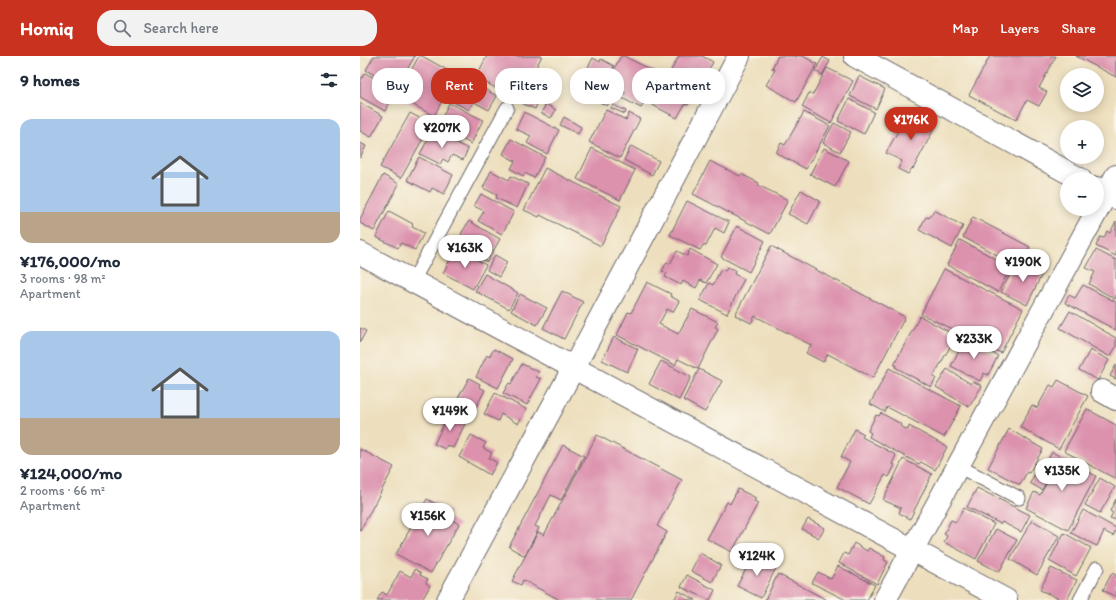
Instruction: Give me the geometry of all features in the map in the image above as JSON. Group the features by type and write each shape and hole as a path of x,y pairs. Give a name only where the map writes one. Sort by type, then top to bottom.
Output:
{"street":[{"path":"448,600 574,367 739,56"},
{"path":"855,56 1067,172"},
{"path":"885,600 1109,189"},
{"path":"360,253 1006,600"}],"lane":[{"path":"413,281 507,108"},
{"path":"958,466 1019,498"},
{"path":"1080,600 1097,568"}],"building":[{"path":"374,56 415,56 408,68 372,68 372,74 366,70"},
{"path":"419,56 422,56 443,68 431,68 431,104 440,104 434,116 412,104 423,104 423,68 412,68"},
{"path":"487,56 542,56 536,68 495,68 495,88 487,83 487,68 481,68"},
{"path":"621,56 624,56 647,68 632,68 632,103 624,99 624,68 615,68"},
{"path":"679,56 702,56 713,62 710,68 672,68"},
{"path":"778,56 803,56 817,64 796,102 766,85 775,70 772,68"},
{"path":"990,56 1056,56 1039,88 1047,92 1039,106 1027,100 1016,120 969,95"},
{"path":"1076,56 1116,56 1116,77 1104,71 1104,68 1099,68"},
{"path":"823,57 830,61 822,75 815,71"},
{"path":"593,58 600,62 601,59 614,66 613,68 588,68"},
{"path":"827,68 853,81 831,123 802,107 809,93 813,94"},
{"path":"365,73 372,77 372,104 360,97 360,81"},
{"path":"859,76 885,89 876,109 850,96"},
{"path":"487,91 495,95 495,100 489,110 478,104 487,104"},
{"path":"849,99 874,112 864,134 838,121"},
{"path":"360,103 383,116 371,137 360,131"},
{"path":"372,104 389,104 385,111"},
{"path":"449,104 483,120 471,144 458,137 456,140 436,130"},
{"path":"458,104 473,104 469,110"},
{"path":"523,104 537,104 535,109"},
{"path":"546,104 556,110 551,118 541,113"},
{"path":"633,104 643,104 641,108"},
{"path":"651,104 685,104 677,118"},
{"path":"613,105 626,111 625,114 611,108"},
{"path":"606,110 626,120 629,113 640,119 620,158 589,142"},
{"path":"909,111 936,125 913,169 912,168 908,174 898,169 902,161 886,153"},
{"path":"524,112 559,130 547,154 527,143 531,136 516,129"},
{"path":"804,112 830,126 806,169 776,153 781,143 785,145"},
{"path":"410,113 431,124 401,178 380,167"},
{"path":"564,117 581,127 578,134 560,125"},
{"path":"834,123 851,132 840,152 823,143"},
{"path":"433,130 468,149 463,160 452,155 448,162 443,159 440,164 420,154"},
{"path":"511,139 545,157 534,178 525,173 523,176 511,169 515,161 503,154"},
{"path":"360,143 366,146 360,158"},
{"path":"631,146 659,161 652,175 624,160"},
{"path":"592,148 635,170 620,200 577,179"},
{"path":"824,148 849,161 835,187 810,174"},
{"path":"419,157 453,175 444,194 432,188 430,192 407,180"},
{"path":"710,161 740,176 741,174 759,183 758,185 788,200 770,234 693,194"},
{"path":"545,168 621,206 601,246 540,215 539,217 524,210"},
{"path":"491,171 509,180 511,176 528,184 517,208 496,198 497,195 483,188"},
{"path":"383,175 399,184 374,231 360,223 360,219"},
{"path":"801,190 820,201 808,224 788,214"},
{"path":"481,194 514,212 502,234 478,221 484,211 474,206"},
{"path":"687,201 729,222 724,233 715,228 706,246 703,245 700,250 670,235"},
{"path":"934,210 963,226 952,248 919,230 926,217 929,218"},
{"path":"389,211 413,224 412,227 424,233 415,250 401,243 398,248 376,237"},
{"path":"973,217 1030,247 1020,267 963,237"},
{"path":"469,221 500,239 487,262 462,248 467,240 465,239 466,237 461,234"},
{"path":"1116,221 1116,256 1096,246 1100,237 1104,238 1107,231 1110,233"},
{"path":"737,226 765,241 749,272 721,257"},
{"path":"960,240 1011,267 998,292 947,265"},
{"path":"771,246 905,317 873,378 828,354 823,362 806,353 811,345 755,316 751,323 735,315"},
{"path":"690,249 717,264 706,283 700,280 696,288 683,281 681,285 665,277 667,273 662,271 667,262 670,264 677,251 687,256"},
{"path":"459,250 486,265 473,289 443,273 452,256 455,258"},
{"path":"1096,250 1116,260 1115,299 1089,284 1095,272 1086,268"},
{"path":"495,255 507,262 499,277 487,270"},
{"path":"1026,261 1043,272 1027,305 1001,292 1013,268 1020,272"},
{"path":"727,267 735,270 734,274 744,279 727,314 700,300 709,283 713,285 721,269 725,271"},
{"path":"944,269 1023,309 1001,353 921,314"},
{"path":"485,274 518,293 509,309 475,291"},
{"path":"647,282 671,294 670,296 679,301 673,312 667,309 659,324 678,334 692,309 718,322 715,327 718,329 698,369 678,359 675,365 617,335 628,312 631,313"},
{"path":"1083,285 1116,302 1116,330 1065,303 1069,295 1075,298"},
{"path":"562,291 583,302 564,339 543,328"},
{"path":"520,294 547,308 537,325 511,311"},
{"path":"1070,311 1116,338 1116,347 1110,357 1060,328"},
{"path":"920,316 956,336 933,377 936,378 931,387 895,367 896,365 894,364"},
{"path":"360,328 366,331 360,342"},
{"path":"614,337 638,349 627,372 602,360"},
{"path":"965,339 998,356 988,375 984,373 980,381 951,366"},
{"path":"494,349 513,359 498,388 476,377 487,355 489,357"},
{"path":"1090,350 1109,360 1098,380 1079,370"},
{"path":"661,361 691,377 679,400 649,384"},
{"path":"522,364 539,372 536,377 541,379 527,405 503,393 509,383 511,384"},
{"path":"1116,365 1116,379 1110,376"},
{"path":"889,368 961,406 944,437 887,407 885,412 870,404"},
{"path":"699,369 722,381 705,412 683,400"},
{"path":"947,369 971,384 973,381 982,386 969,407 936,387"},
{"path":"469,378 480,384 479,387 485,390 470,419 452,409"},
{"path":"1058,380 1088,396 1059,449 1020,427 1032,405 1037,408 1050,385 1054,387"},
{"path":"495,393 526,409 518,424 501,414 498,421 484,414"},
{"path":"1087,409 1116,425 1116,479 1064,451"},
{"path":"881,413 901,424 900,426 908,430 909,426 947,447 935,470 921,462 919,464 869,437 871,433 868,431 876,415 879,416"},
{"path":"449,414 466,422 453,448 447,445 445,449 434,444"},
{"path":"855,429 864,434 862,437 896,455 892,464 895,465 889,477 885,475 869,504 837,487 850,462 841,457"},
{"path":"1009,429 1043,449 1020,485 988,468"},
{"path":"471,435 486,443 483,448 492,453 489,458 497,463 490,475 459,457"},
{"path":"597,435 682,480 657,526 667,532 631,600 560,600 523,580 521,585 512,581 538,532 544,535"},
{"path":"563,445 584,456 561,500 551,495 535,526 539,528 525,556 509,547"},
{"path":"360,449 394,467 360,531"},
{"path":"1052,452 1096,476 1068,530 1026,508 1034,492 1040,495 1054,470 1045,465"},
{"path":"903,459 932,474 910,519 899,513 901,508 883,500"},
{"path":"1039,466 1051,473 1042,490 1030,483"},
{"path":"1100,478 1115,487 1100,513 1085,505"},
{"path":"977,488 1030,515 1021,532 967,507"},
{"path":"738,489 756,498 754,501 758,503 732,552 707,539 727,502 730,504"},
{"path":"427,499 450,512 447,517 459,524 431,573 396,554"},
{"path":"1116,499 1116,520 1110,518 1113,513 1110,511"},
{"path":"964,508 994,524 976,559 944,542 947,536 944,534 951,520 956,522"},
{"path":"1083,510 1116,528 1113,536 1104,531 1097,546 1071,533"},
{"path":"808,519 825,528 819,538 802,529"},
{"path":"1032,520 1059,536 1037,575 1010,559"},
{"path":"996,529 1017,540 999,572 978,561"},
{"path":"1064,533 1091,548 1076,576 1049,561"},
{"path":"854,543 867,551 869,548 885,557 884,560 888,562 877,584 839,563 844,553 848,555"},
{"path":"700,553 721,565 712,582 691,571"},
{"path":"753,556 776,568 761,598 737,586"},
{"path":"838,566 875,585 867,600 846,600 812,583 818,572 831,579"},
{"path":"1051,568 1077,580 1067,600 1062,600 1040,590"},
{"path":"415,569 421,573 420,575 428,579 426,583 430,586 422,600 377,600 382,592 387,595 400,571 411,577"},
{"path":"1112,573 1116,575 1116,597 1103,590"},
{"path":"778,574 827,600 765,600"},
{"path":"687,575 715,590 710,600 681,587"},
{"path":"679,591 696,600 674,600"}]}
